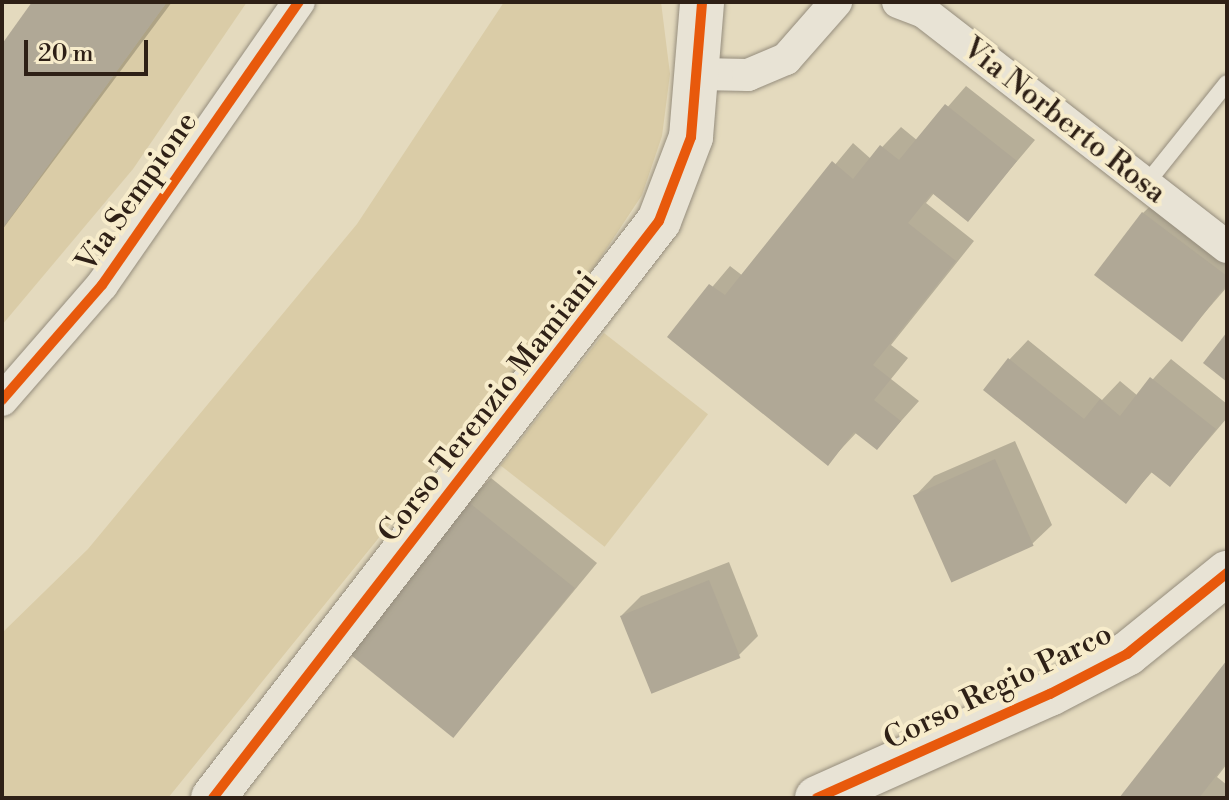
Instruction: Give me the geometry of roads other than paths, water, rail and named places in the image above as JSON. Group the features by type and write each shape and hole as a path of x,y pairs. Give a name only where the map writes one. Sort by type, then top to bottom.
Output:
{"street":[{"name":"Via Sempione","path":"2,400 102,285 299,2"},
{"name":"Corso Terenzio Mamiani","path":"213,798 644,245 683,165 699,74 702,2"},
{"path":"699,74 748,75 786,59 836,2"},
{"name":"Via Norberto Rosa","path":"911,7 1227,247"},
{"name":"Corso Regio Parco","path":"817,798 1036,701 1127,654 1227,573"}],"lane":[{"path":"1146,184 1227,83"}]}
